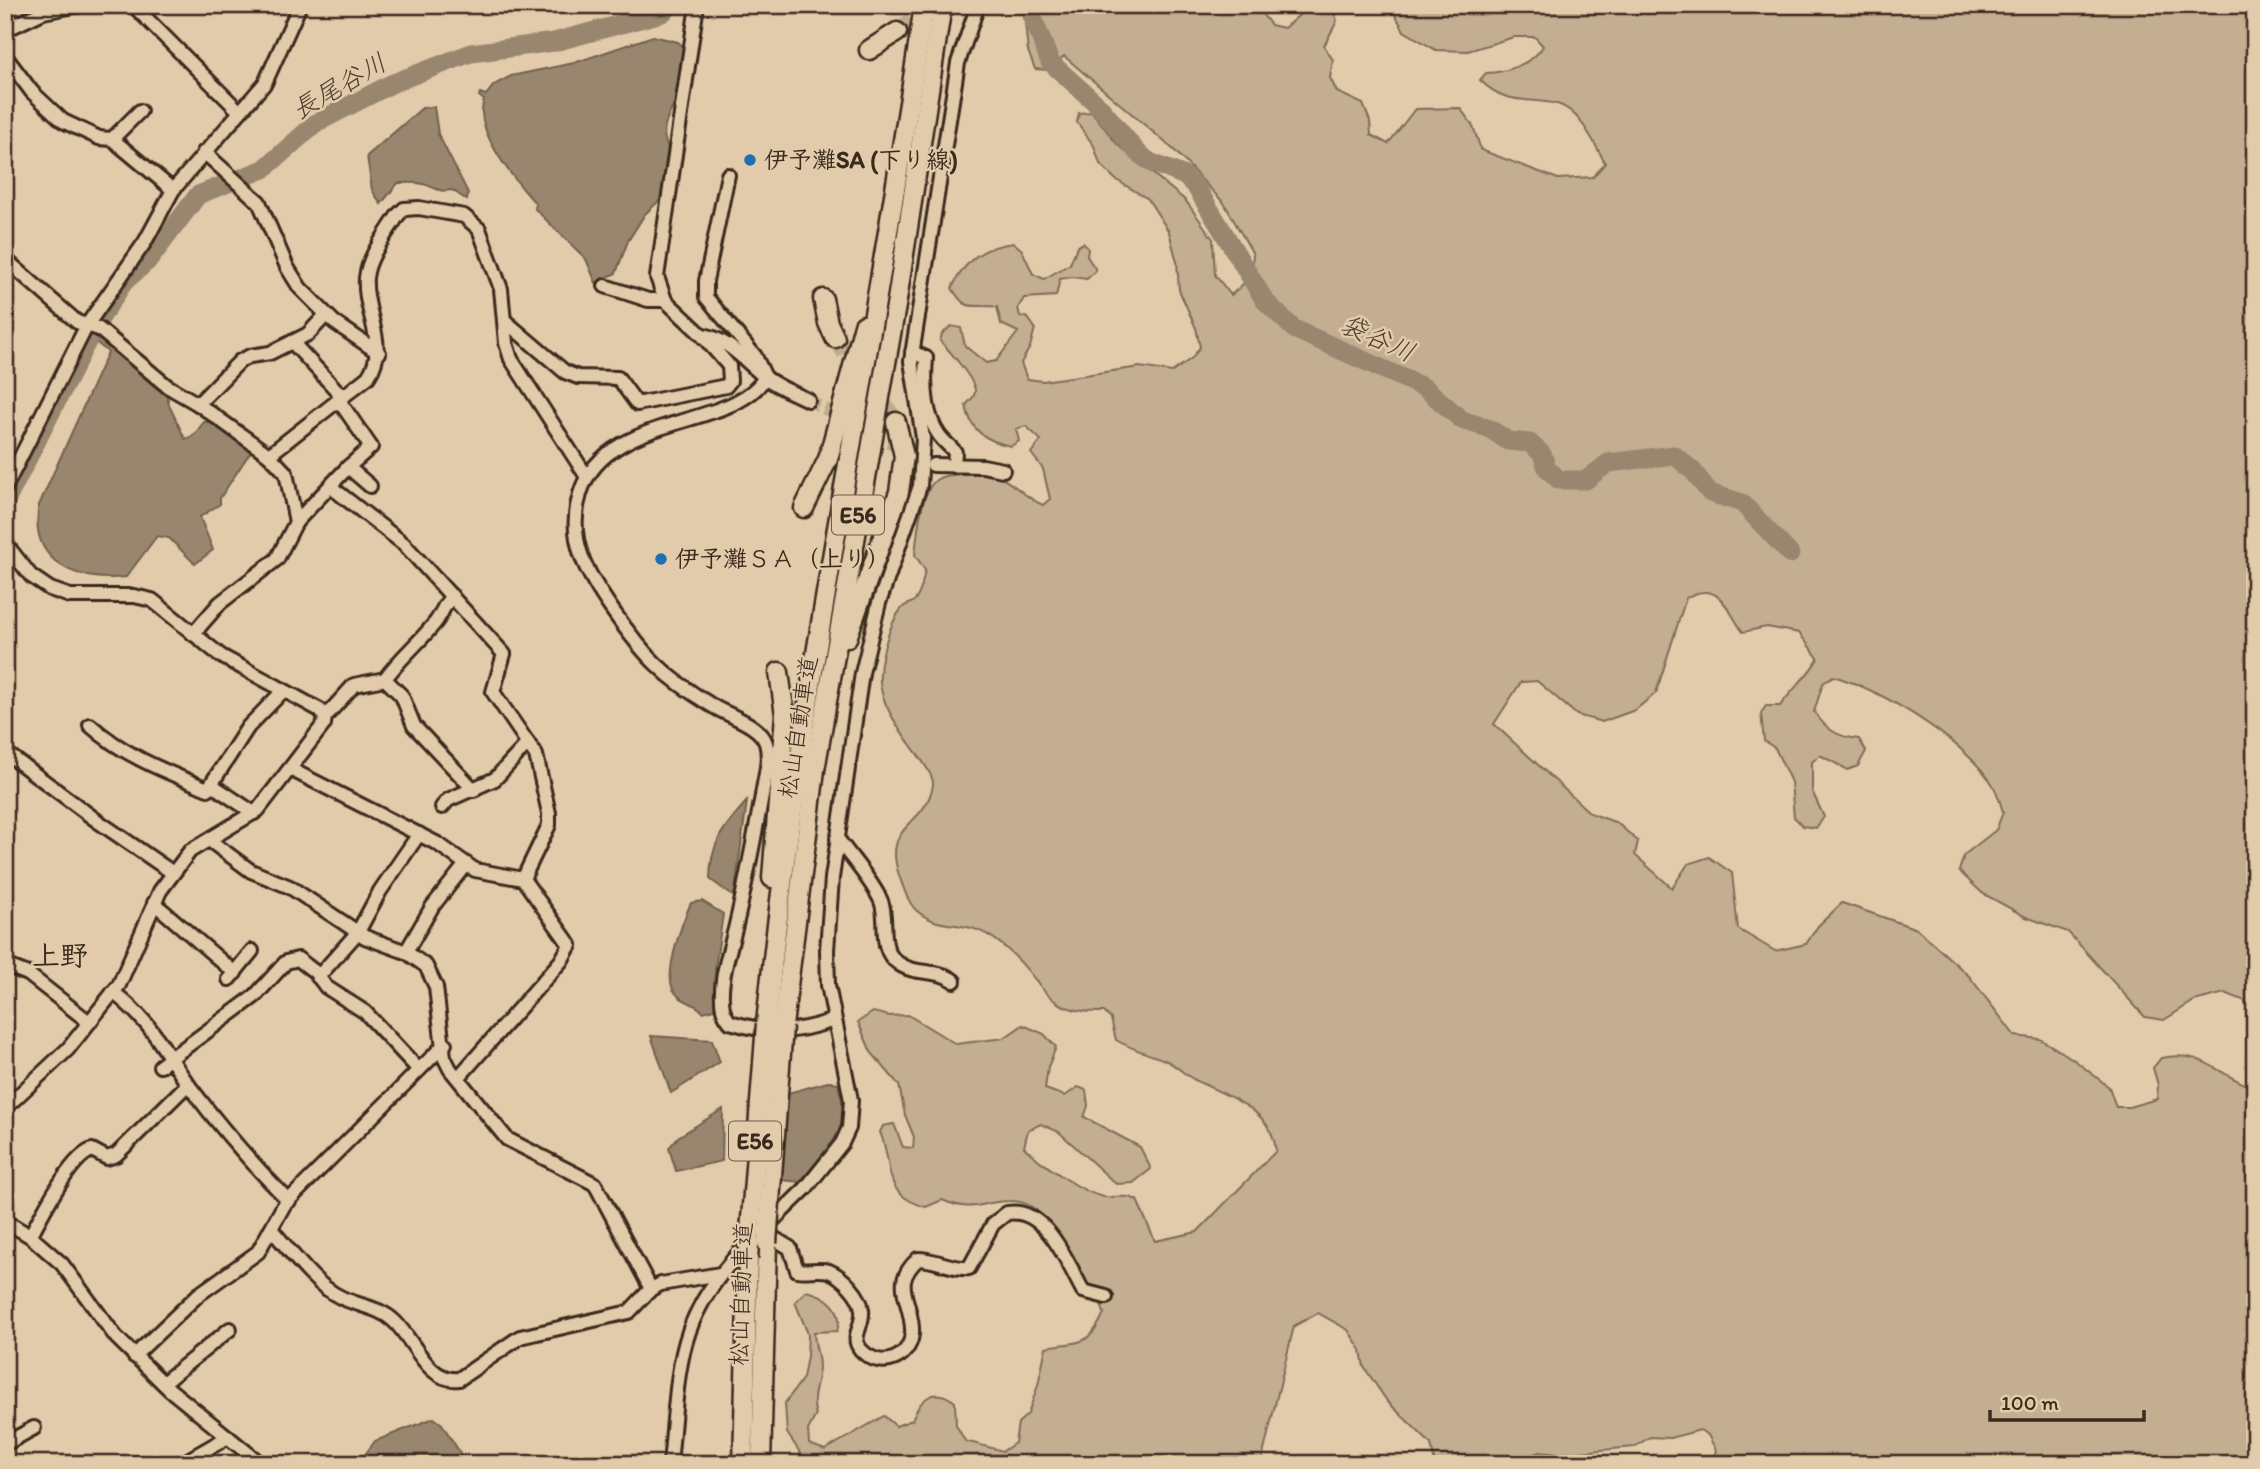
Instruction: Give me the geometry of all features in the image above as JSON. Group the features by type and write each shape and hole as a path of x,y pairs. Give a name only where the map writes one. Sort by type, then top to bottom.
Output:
{"highway":[{"name":"松山自動車道","path":"761,1464 764,1237 774,1025 775,934 798,773 924,5"},
{"name":"松山自動車道","path":"743,1464 748,1258 774,1025 802,868 815,770 897,300 942,5"},
{"path":"869,50 897,32"},
{"path":"804,508 828,459 870,301 912,86"},
{"path":"823,299 828,323 835,338"},
{"path":"802,868 846,641 872,559 899,492 904,456 896,422"},
{"path":"774,1025 771,904 785,715 779,672"}],"street":[{"path":"5,30 43,12 80,5"},
{"path":"133,5 240,112"},
{"path":"5,488 87,325 145,242 173,190 265,83 300,5"},
{"path":"503,320 565,372 578,377 618,379 637,404 726,386 730,381 729,366 702,335 665,300 657,277 697,5"},
{"path":"670,1464 682,1353 691,1320 720,1273 764,1237 842,1143 849,1128 851,1100 834,1020 827,950 837,838 850,735 870,638 879,603 920,486 923,438 912,382 912,352 958,63 978,5"},
{"path":"5,56 32,92 63,121 99,138 112,139 173,190"},
{"path":"112,139 140,111"},
{"path":"204,152 259,202 292,277 326,315 379,353"},
{"path":"729,175 706,281 706,296 755,356 765,377"},
{"path":"269,455 368,377 379,353 366,274 380,244 404,209 419,208 464,216 475,224 501,289 503,320 511,359 587,477"},
{"path":"5,259 77,322 99,329 167,386 198,404 269,455 286,473 296,523"},
{"path":"605,286 648,300 665,300"},
{"path":"198,404 240,361 250,356 270,353 308,334 326,315"},
{"path":"702,335 710,336 736,352 765,377 808,400"},
{"path":"193,634 220,603 277,559 296,523 348,467 371,447 340,398 292,342"},
{"path":"912,352 926,358 925,391 929,410 939,436 955,452 954,466"},
{"path":"765,377 752,393 655,428 618,447 587,477 576,511 575,531 583,567 641,651 658,668 710,705 748,725 761,735 766,743 761,802 726,966 723,1012 730,1023 772,1032 804,1031 834,1020"},
{"path":"933,465 983,466 1003,470"},
{"path":"348,467 370,486"},
{"path":"331,487 404,544 503,653 493,692 540,765 549,825 523,879"},
{"path":"5,543 31,576 50,590 70,596 144,597 221,656 320,710 325,717"},
{"path":"5,1108 68,1049 113,992 127,971 154,903 190,851 254,813 324,724 325,717 355,685 385,679 435,624 444,604 452,596"},
{"path":"385,679 402,696 414,726 474,790"},
{"path":"90,725 109,741 154,767 208,789 247,727 283,691"},
{"path":"442,807 448,800 474,790 506,771 528,743"},
{"path":"5,752 117,836 173,873"},
{"path":"290,769 419,834 452,853 468,866 523,879 570,945 568,952 458,1078"},
{"path":"212,785 254,813"},
{"path":"318,978 358,932 380,891 419,834"},
{"path":"837,838 881,901 886,946 892,958 911,970 943,974 954,981"},
{"path":"209,840 251,871 315,901 358,932 407,952 426,966 433,977 445,1044 444,1058 507,1139 595,1184 652,1289"},
{"path":"407,952 432,907 462,869 468,866"},
{"path":"154,903 232,976 252,951"},
{"path":"160,1066 262,990 286,962 298,959 326,987 365,1012 419,1070"},
{"path":"5,965 28,974 89,1022"},
{"path":"113,992 151,1026 188,1084 239,1150 289,1201"},
{"path":"134,1356 198,1295 258,1252 289,1201 445,1044"},
{"path":"30,1236 81,1156 92,1150 107,1158 116,1155 188,1084"},
{"path":"764,1237 790,1248 797,1270 830,1272 839,1276 859,1297 863,1314 856,1338 859,1348 876,1361 887,1363 894,1360 912,1331 903,1288 904,1275 910,1266 918,1259 934,1259 961,1269 969,1268 993,1224 1007,1213 1025,1214 1041,1225 1056,1242 1083,1291 1106,1297"},
{"path":"5,1222 30,1236 62,1264 103,1321 134,1356 261,1464"},
{"path":"271,1229 331,1292 380,1311 395,1322 434,1373 450,1380 459,1379 520,1338 629,1312 652,1289 672,1281 720,1273"},
{"path":"163,1383 230,1329"},
{"path":"5,1444 34,1428"},
{"path":"181,1464 228,1437"}],"shaded area":[{"path":"1023,5 1255,5 1271,25 1284,28 1311,5 1332,7 1337,21 1324,46 1333,60 1330,78 1337,92 1363,104 1370,121 1371,135 1388,144 1415,109 1460,108 1473,126 1481,150 1558,179 1593,177 1605,163 1579,120 1565,107 1508,97 1499,94 1480,80 1486,73 1510,69 1533,57 1543,46 1535,37 1514,37 1468,51 1436,50 1404,31 1390,5 2255,5 2255,1011 2243,1000 2225,993 2194,1001 2164,1020 2145,1017 2068,932 2026,917 1982,893 1959,871 1964,855 1996,830 2003,812 1991,782 1960,749 1920,718 1875,693 1833,676 1823,683 1814,712 1833,732 1859,739 1866,751 1858,766 1848,770 1820,755 1812,762 1812,791 1824,817 1816,828 1803,826 1794,817 1791,782 1775,748 1764,741 1761,713 1766,706 1780,706 1818,658 1799,633 1767,627 1743,632 1722,600 1715,595 1707,592 1686,598 1656,693 1635,710 1602,722 1577,715 1537,681 1521,682 1494,724 1590,813 1617,823 1638,841 1635,855 1672,888 1688,864 1709,857 1732,873 1738,929 1775,951 1806,944 1818,926 1842,903 1917,929 1969,976 2015,1036 2040,1039 2073,1059 2109,1087 2116,1107 2129,1107 2157,1099 2158,1085 2153,1068 2161,1058 2175,1056 2197,1059 2247,1085 2255,1078 2255,1464 1712,1464 1716,1450 1708,1435 1700,1430 1670,1438 1650,1437 1634,1447 1558,1454 1539,1452 1509,1464 1435,1464 1431,1444 1387,1401 1364,1367 1361,1350 1348,1330 1318,1313 1294,1326 1262,1459 1269,1464 800,1464 803,1457 787,1433 785,1403 803,1378 808,1334 795,1302 806,1291 832,1304 839,1323 837,1331 814,1332 819,1372 814,1396 816,1415 808,1430 809,1444 825,1450 884,1416 896,1426 912,1420 924,1401 934,1395 941,1395 955,1402 956,1425 965,1441 1003,1451 1015,1443 1018,1423 1028,1414 1038,1385 1046,1347 1075,1343 1088,1338 1104,1313 1095,1291 1081,1277 1054,1230 1035,1209 1024,1203 1011,1201 962,1206 942,1200 926,1207 911,1202 895,1187 880,1132 883,1126 894,1124 903,1147 913,1148 914,1137 905,1115 899,1085 871,1052 858,1022 873,1012 890,1016 908,1015 956,1044 1004,1038 1023,1025 1044,1034 1056,1047 1048,1067 1045,1089 1065,1096 1078,1087 1086,1090 1088,1106 1084,1117 1140,1147 1151,1169 1133,1183 1116,1184 1059,1132 1041,1124 1028,1130 1024,1147 1074,1184 1096,1195 1137,1200 1155,1241 1197,1232 1276,1151 1273,1136 1266,1124 1246,1106 1191,1078 1167,1061 1116,1040 1111,1019 1104,1012 1068,1008 1056,1002 1021,963 989,936 973,928 923,916 907,896 895,860 900,836 922,810 933,785 931,776 887,706 881,689 880,673 890,630 902,608 914,601 922,585 925,570 915,555 925,496 940,478 981,473 1003,479 1043,505 1050,499 1043,469 1031,453 1041,440 1026,426 1016,429 1019,441 1011,446 1002,444 987,438 971,422 966,405 974,395 974,386 961,365 940,341 942,334 951,326 961,328 965,346 986,363 996,361 1018,332 1001,324 997,307 971,306 962,301 952,288 957,278 969,262 984,251 1014,243 1022,250 1033,274 1044,279 1070,264 1077,247 1083,243 1088,248 1087,256 1096,270 1087,279 1060,279 1056,296 1024,298 1018,308 1020,316 1028,318 1035,328 1030,347 1021,363 1027,379 1043,381 1140,367 1172,372 1192,358 1200,347 1196,328 1179,290 1177,262 1169,232 1148,199 1115,179 1100,164 1094,146 1077,122 1079,113 1092,112 1117,144 1186,201 1213,239 1215,275 1231,295 1252,276 1253,254 1224,203 1174,150 1064,56 1048,70 1035,69 1028,51"},
{"path":"653,36 678,42 687,50 681,90 664,130 666,144 671,151 661,199 645,214 628,241 616,273 596,283 586,259 535,209 536,204 498,155 484,126 484,100 479,96 480,93 486,95 494,85 511,76 574,63"},
{"path":"434,107 438,134 468,193 467,200 452,190 440,190 420,183 398,183 381,204 372,190 367,156 422,108"},
{"path":"90,332 166,390 169,405 185,439 193,436 204,422 209,422 251,451 220,498 220,504 200,517 213,550 195,564 169,538 157,536 126,577 91,576 60,565 49,555 41,542 39,505 108,352 88,336"},
{"path":"747,801 734,897 710,879 711,866 720,836"},
{"path":"702,901 723,914 715,968 714,1009 703,1012 679,997 671,981 679,933 691,903"},
{"path":"651,1036 712,1040 720,1062 671,1093"},
{"path":"831,1081 838,1084 845,1112 836,1139 800,1182 782,1180 788,1093"},
{"path":"723,1109 722,1161 676,1171 669,1148 678,1137"},
{"path":"434,1418 442,1424 467,1464 358,1464 375,1441"}],"waterway":[{"name":"長尾谷川","path":"98,322 123,283 149,260 198,195 264,169 316,123 393,83 471,53 554,42 662,13 672,5"},
{"name":"袋谷川","path":"1028,5 1050,62 1099,106 1138,153 1150,162 1185,176 1196,187 1265,301 1294,329 1425,388 1462,420 1490,429 1508,441 1530,443 1542,454 1547,468 1559,480 1586,480 1608,463 1674,455 1693,471 1710,493 1742,503 1790,554"},
{"name":"長尾谷川","path":"5,503 92,332"}],"tunnel":[{"path":"897,32 930,9"},
{"path":"835,338 896,422"},
{"path":"808,400 929,463"}],"place":[{"name":"伊予灘SA (下り線)","path":"750,160"},
{"name":"伊予灘ＳＡ（上り）","path":"661,559"}],"district":[{"name":"上野","path":"60,955"}]}
